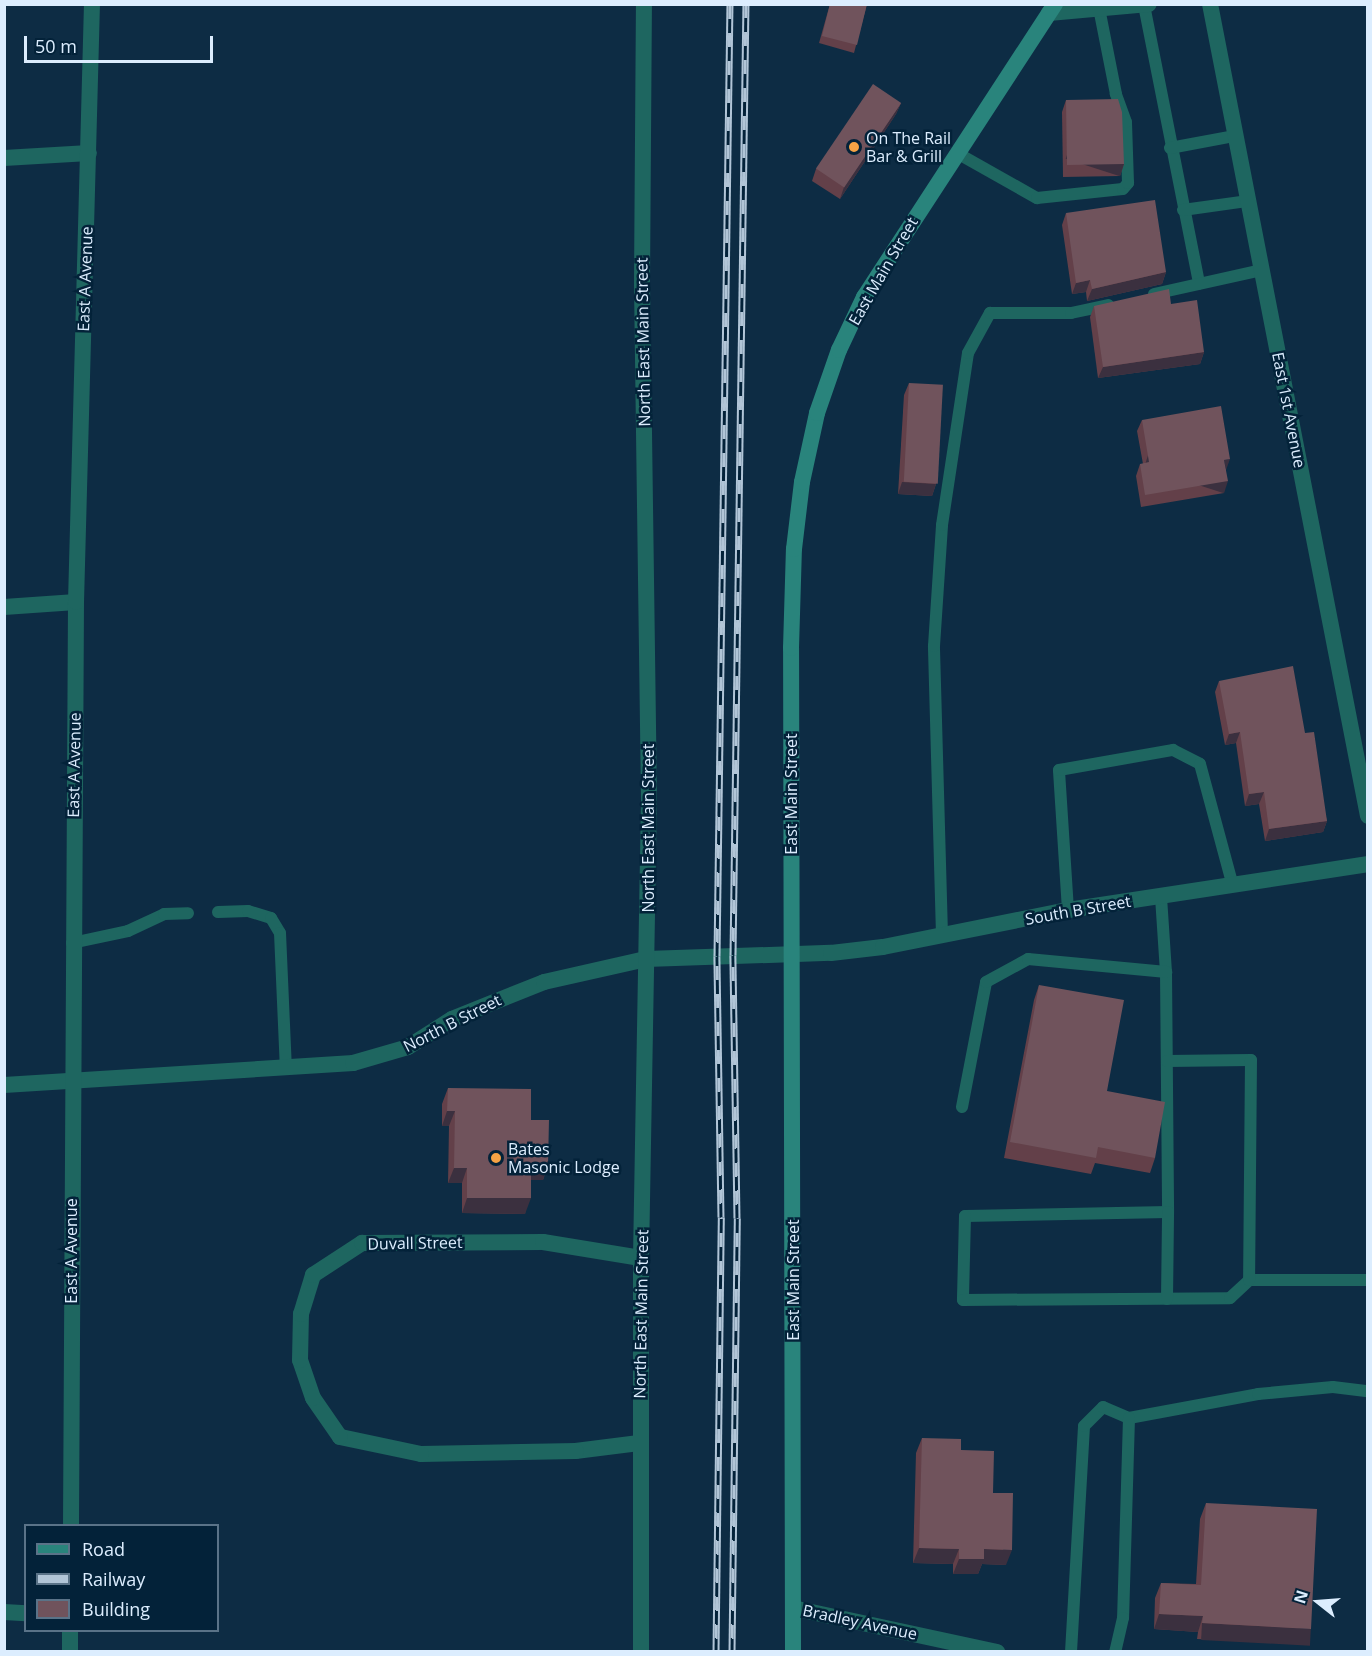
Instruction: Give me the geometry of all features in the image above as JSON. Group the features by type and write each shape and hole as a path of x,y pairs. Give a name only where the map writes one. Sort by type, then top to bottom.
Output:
{"main road":[{"name":"East Main Street","path":"793,1652 794,1119 789,954 794,549 802,482 817,413 844,339 864,297 1052,9"}],"street":[{"name":"East A Avenue","path":"70,1524 71,1082 76,602 92,4"},
{"name":"North East Main Street","path":"641,1652 639,1443 649,799 642,282 644,4"},
{"name":"East 1st Avenue","path":"1209,4 1368,816"},
{"path":"1052,9 1146,5"},
{"path":"4,158 89,153"},
{"path":"4,607 76,602"},
{"name":"South B Street","path":"789,954 831,954 1068,910 1368,864"},
{"name":"North B Street","path":"4,1085 353,1064 408,1047 452,1019 544,982 646,959 789,954"},
{"name":"Duvall Street","path":"639,1443 576,1451 421,1454 340,1437 313,1398 300,1360 301,1314 313,1275 362,1243 543,1242 641,1258"},
{"name":"Bradley Avenue","path":"793,1608 997,1652"},
{"path":"4,1612 24,1613"},
{"path":"70,1632 70,1652"}],"lane":[{"path":"1146,5 1170,148 1199,284"},
{"path":"957,153 1037,198 1123,189 1128,183 1126,122 1116,94 1099,8"},
{"path":"1170,148 1235,136"},
{"path":"1183,210 1248,201"},
{"path":"1141,297 1262,270"},
{"path":"942,935 934,645 942,525 968,353 990,313 1071,313 1117,303"},
{"path":"1068,910 1059,770 1173,750 1200,764 1233,886"},
{"path":"1161,897 1166,972 1167,1299"},
{"path":"218,912 248,911 270,918 280,933 286,1068"},
{"path":"72,943 128,931 164,914 188,913"},
{"path":"962,1107 986,982 1028,959 1166,972"},
{"path":"1167,1061 1251,1060 1250,1280"},
{"path":"1168,1212 965,1216 963,1300 1230,1299 1250,1280 1368,1280"},
{"path":"1071,1652 1084,1426 1103,1407 1130,1418 1258,1394 1333,1387 1368,1391"},
{"path":"1115,1652 1123,1618 1130,1418"}],"building":[{"path":"830,4 867,4 857,45 822,36"},
{"name":"On The Rail Bar & Grill","path":"873,84 901,103 844,188 816,169"},
{"path":"1118,99 1122,112 1124,164 1067,165 1066,100"},
{"path":"1155,200 1166,272 1092,289 1090,280 1076,283 1066,213"},
{"path":"1169,289 1171,304 1197,300 1204,352 1103,367 1094,306"},
{"path":"909,383 943,385 938,484 904,482"},
{"path":"1221,406 1230,459 1224,460 1228,481 1145,495 1140,464 1149,462 1142,420"},
{"path":"1293,666 1305,733 1314,732 1327,821 1269,829 1264,792 1249,794 1240,732 1229,734 1219,681"},
{"path":"1039,985 1124,1000 1107,1091 1165,1102 1155,1158 1098,1147 1096,1158 1010,1142"},
{"name":"Bates Masonic Lodge","path":"448,1088 531,1089 531,1120 549,1120 548,1165 531,1165 531,1198 467,1198 467,1168 454,1168 455,1111 447,1111"},
{"path":"922,1438 961,1439 961,1450 994,1451 993,1493 1013,1493 1012,1550 984,1549 984,1559 959,1559 959,1549 919,1548"},
{"path":"1206,1503 1317,1509 1311,1629 1202,1623 1203,1616 1159,1614 1161,1583 1201,1585"}],"railway":[{"path":"716,1652 721,1217 717,956 730,4"},
{"path":"732,1652 737,1218 733,955 746,4"}],"place":[{"name":"On The Rail Bar & Grill","path":"854,147"},
{"name":"Bates Masonic Lodge","path":"496,1158"}]}
